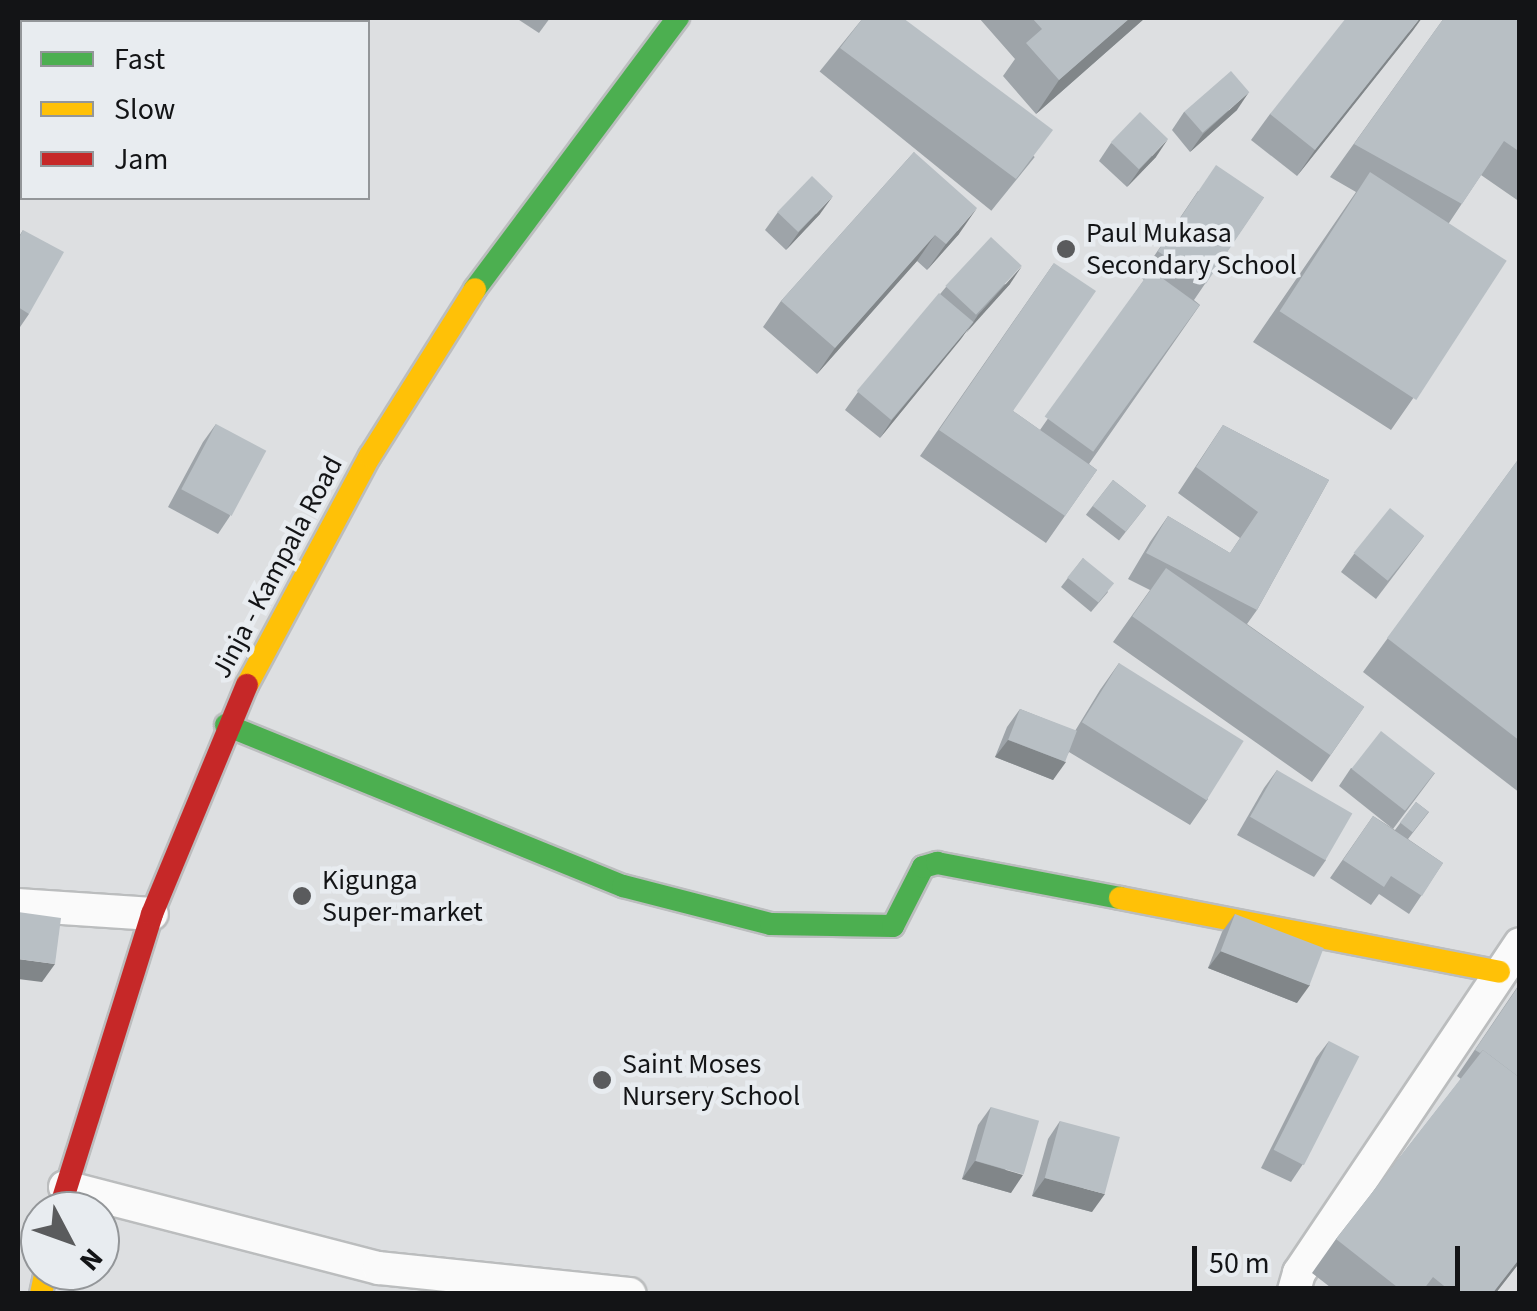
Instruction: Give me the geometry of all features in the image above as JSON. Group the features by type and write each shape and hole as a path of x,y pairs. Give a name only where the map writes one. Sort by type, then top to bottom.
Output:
{"main road":[{"name":"Jinja - Kampala Road","path":"65,1191 152,914 226,726 370,456 498,250 678,18"},
{"path":"226,726 623,886 771,924 893,926 923,866 938,862 1499,972"}],"street":[{"path":"18,904 152,914"},
{"path":"1293,1294 1299,1273 1520,944"},
{"path":"120,1212 380,1268 630,1294"}],"building":[{"path":"863,18 903,18 1053,130 1016,179 840,48"},
{"path":"1032,18 1130,18 1059,80 1026,43 1042,29"},
{"path":"1346,18 1420,18 1315,150 1270,114"},
{"path":"1444,18 1520,18 1520,152 1504,141 1462,204 1354,144"},
{"path":"1231,71 1249,92 1203,133 1184,112"},
{"path":"1140,112 1168,139 1139,169 1111,142"},
{"path":"914,152 977,208 946,244 935,235 835,348 781,301"},
{"path":"1216,165 1264,197 1206,284 1158,251"},
{"path":"1370,172 1507,261 1416,400 1280,311"},
{"path":"812,176 833,196 798,232 777,212"},
{"path":"23,230 64,252 29,314 18,307 18,240"},
{"path":"991,237 1022,266 976,315 945,286"},
{"path":"1054,263 1096,291 1013,411 1097,470 1065,516 939,430"},
{"path":"1151,270 1200,305 1093,452 1045,416"},
{"path":"939,293 973,322 891,420 857,391"},
{"path":"216,424 266,451 232,516 181,489"},
{"path":"1223,425 1329,480 1257,610 1146,553 1168,516 1230,553 1258,512 1196,467"},
{"path":"1520,457 1520,741 1387,638"},
{"path":"1113,480 1146,506 1126,532 1093,506"},
{"path":"1390,508 1424,536 1388,581 1353,553"},
{"path":"1083,558 1114,583 1098,603 1067,577"},
{"path":"1166,568 1364,707 1330,755 1132,616"},
{"path":"1119,663 1244,741 1207,800 1082,722"},
{"path":"1020,709 1077,731 1065,762 1008,740"},
{"path":"1381,731 1435,773 1405,811 1351,769"},
{"path":"1277,770 1352,814 1325,860 1250,817"},
{"path":"1416,802 1429,812 1413,832 1400,822"},
{"path":"1373,816 1443,863 1422,896 1391,876 1384,887 1343,860"},
{"path":"18,912 61,918 55,964 18,959"},
{"path":"1235,914 1324,948 1309,985 1221,951"},
{"path":"1520,984 1520,1078 1483,1050 1475,1050"},
{"path":"1329,1041 1359,1056 1304,1165 1274,1150"},
{"path":"1483,1050 1520,1078 1520,1258 1492,1294 1454,1294 1433,1277 1420,1294 1406,1294 1336,1239"},
{"path":"991,1107 1039,1121 1024,1175 976,1161"},
{"path":"1060,1121 1120,1137 1105,1194 1045,1178"}],"traffic: fast":[{"path":"475,289 678,18"},
{"path":"226,725 623,886 771,924 893,926 923,867 937,863 1120,898"}],"traffic: slow":[{"path":"247,685 370,456 475,289"},
{"path":"1120,898 1499,972"}],"traffic: jam":[{"path":"65,1191 152,914 247,685"}],"place":[{"name":"Paul Mukasa Secondary School","path":"1066,249"},
{"name":"Kigunga Super-market","path":"302,896"},
{"name":"Saint Moses Nursery School","path":"602,1080"}]}
